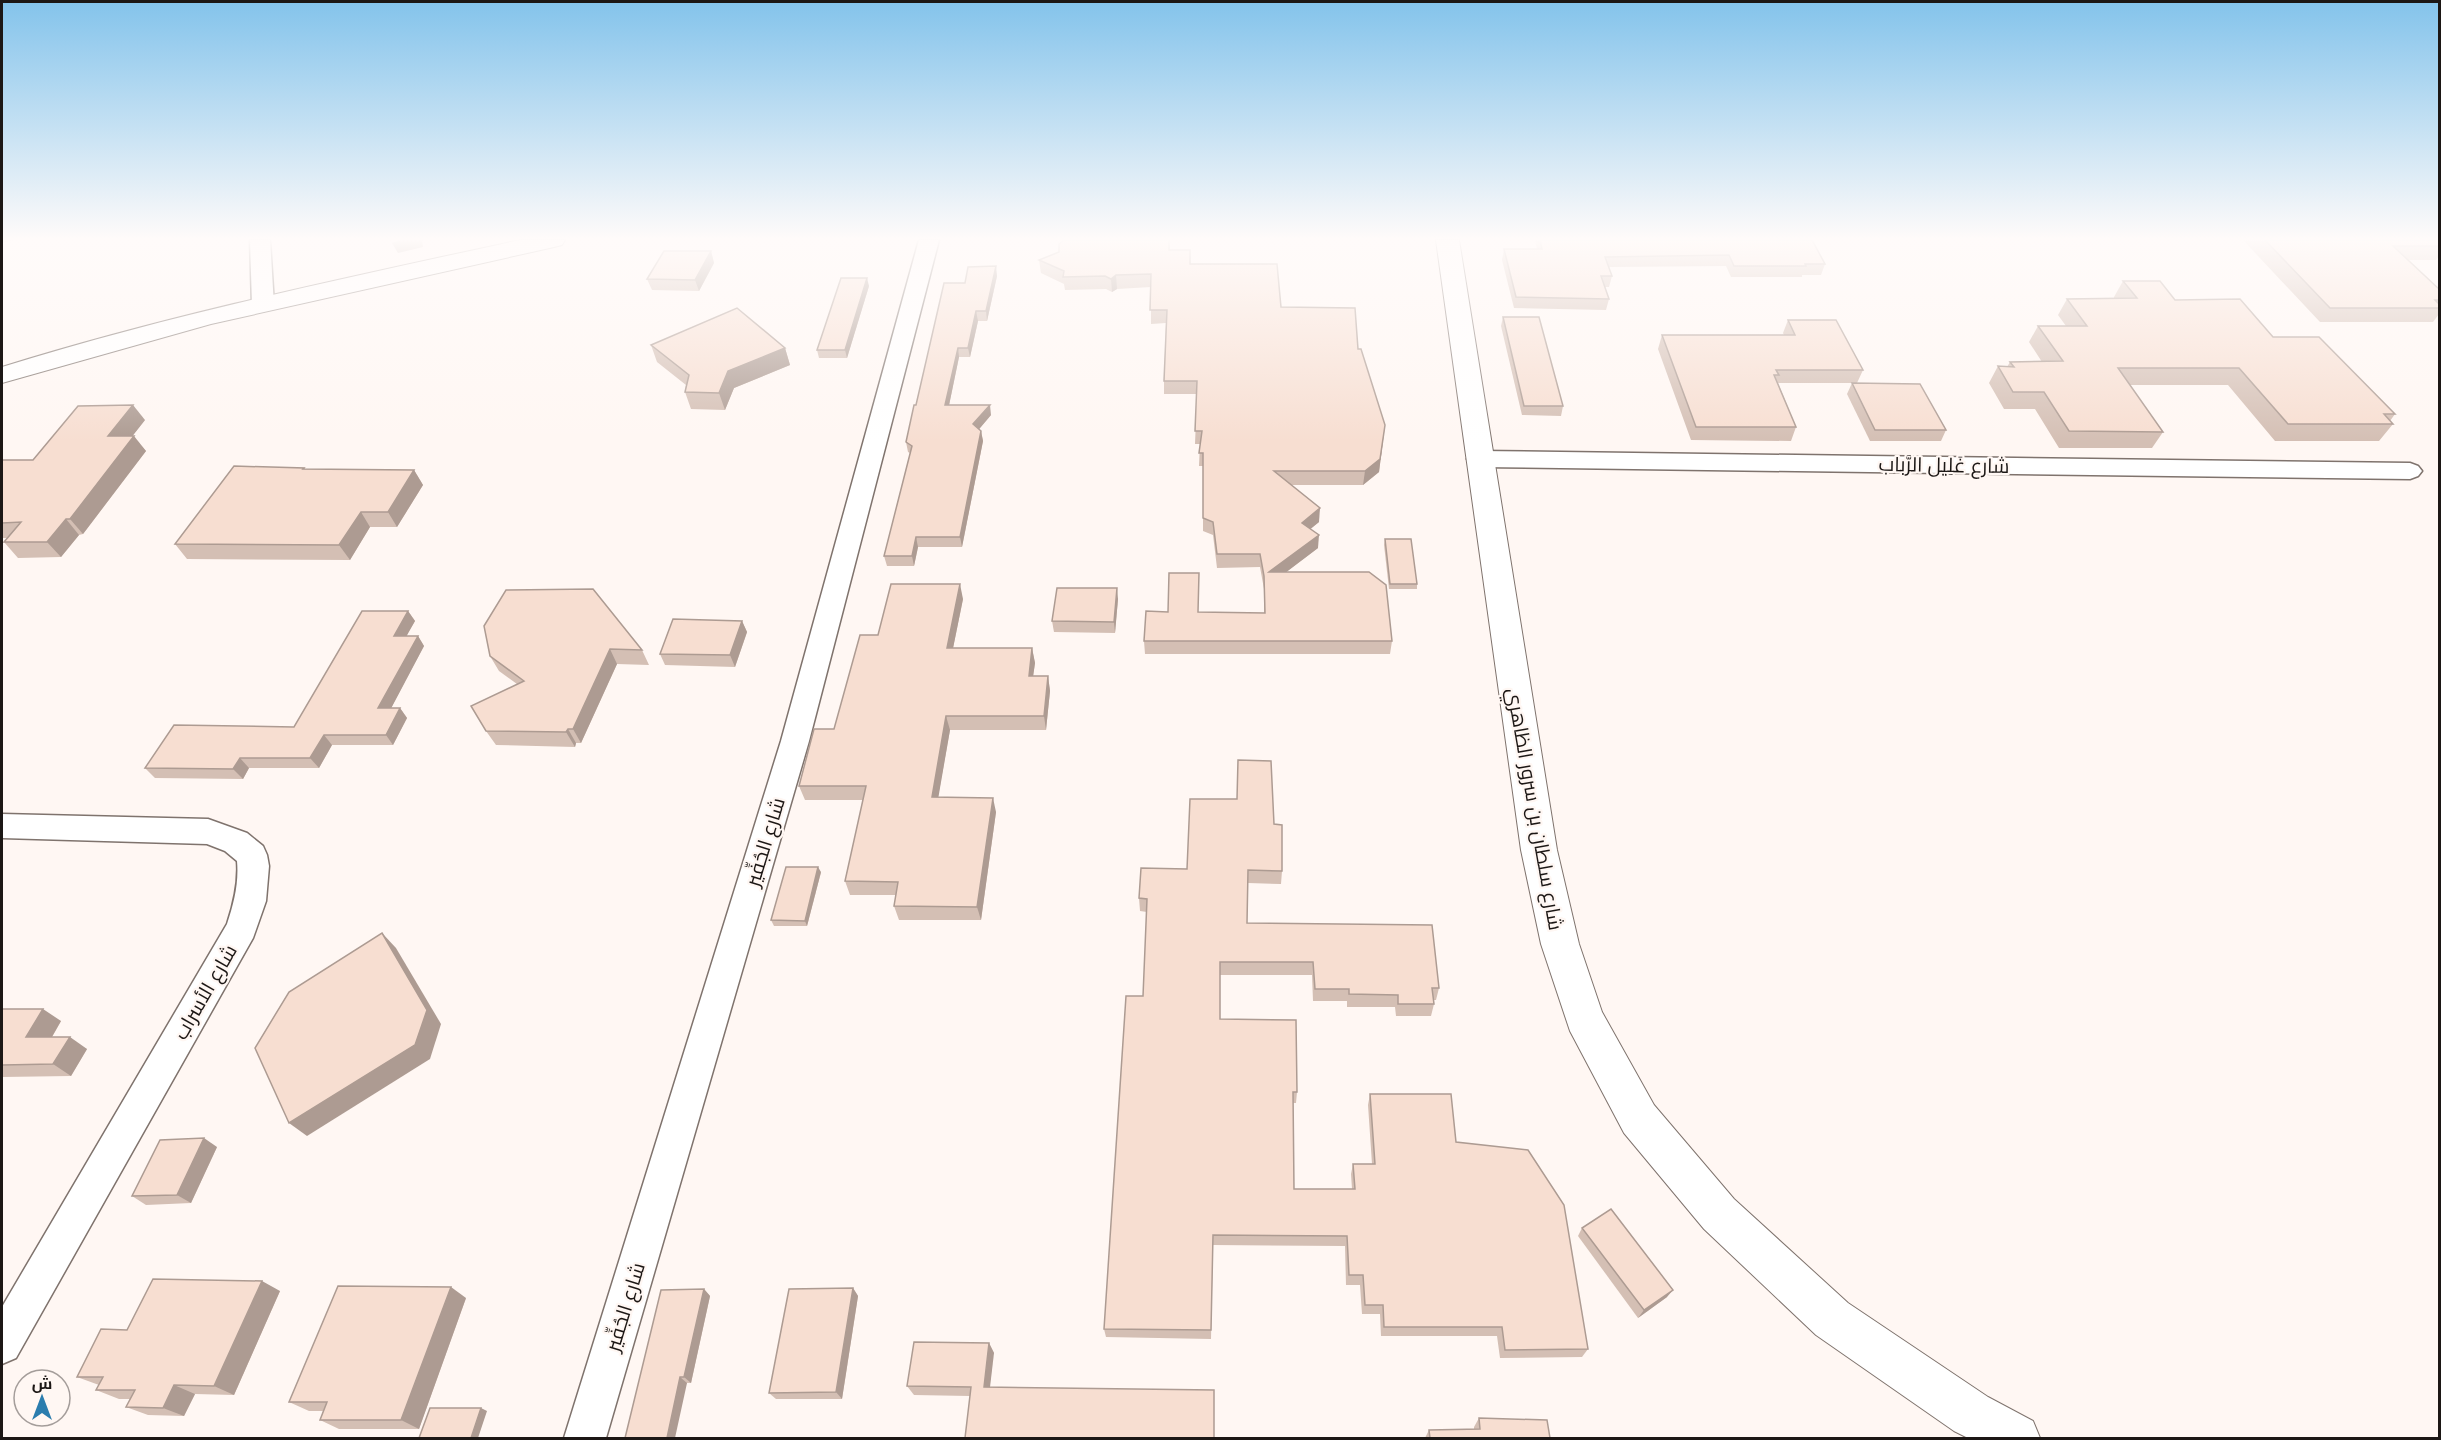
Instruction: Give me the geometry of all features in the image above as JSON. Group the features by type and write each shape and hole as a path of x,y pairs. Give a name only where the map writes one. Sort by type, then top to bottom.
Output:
{"street":[{"path":"2,375 78,350 155,329 253,307"},
{"name":"شارع الجُفِّير","path":"585,1438 795,741 911,307"},
{"name":"شارع سلطان بن سرور الظاهري","path":"1457,307 1539,850 1560,944 1584,1018 1639,1119 1719,1214 1832,1319 1971,1414 2016,1438"},
{"name":"شارع غَلِيل الرَّباب","path":"1479,459 2409,471"},
{"name":"شارع الأسراب","path":"2,826 208,832 236,842 252,855 255,878 253,894 242,928 2,1344"}],"building":[{"path":"831,307 858,307 845,350 817,350"},
{"path":"938,307 987,307 986,311 976,311 968,348 958,348 945,405 990,405 973,424 981,431 960,537 916,537 912,556 884,556 912,446 906,442 914,405 916,405"},
{"path":"1150,307 1355,308 1358,349 1361,349 1385,425 1380,459 1365,471 1274,471 1320,508 1302,523 1319,535 1269,572 1369,572 1386,585 1392,641 1144,641 1146,611 1168,612 1169,573 1199,573 1198,612 1265,613 1264,576 1260,554 1217,554 1213,522 1203,518 1203,453 1199,453 1202,431 1195,431 1197,381 1164,381 1167,310 1150,310"},
{"path":"2073,307 2247,307 2273,337 2319,337 2395,414 2384,414 2393,424 2288,424 2239,368 2118,368 2163,432 2069,431 2044,392 2013,392 1998,366 2014,367 2010,362 2063,361 2038,326 2087,326"},
{"path":"2329,307 2439,307 2439,308"},
{"path":"737,308 785,348 728,371 719,393 685,392 689,375 651,345"},
{"path":"1503,317 1539,317 1563,406 1524,406"},
{"path":"1788,320 1836,320 1863,370 1776,370 1779,375 1774,375 1796,427 1696,427 1662,335 1795,335"},
{"path":"1852,383 1920,384 1946,430 1875,430"},
{"path":"133,405 108,436 134,436 70,519 66,519 47,542 4,542 21,522 2,523 2,460 33,460 78,406"},
{"path":"234,466 414,470 388,512 361,512 339,545 175,544"},
{"path":"1385,539 1411,539 1417,584 1390,584"},
{"path":"891,584 960,584 947,648 1032,648 1029,676 1048,676 1044,716 946,716 932,797 993,798 977,907 894,906 898,882 845,881 866,786 799,786 814,729 834,729 860,635 878,635"},
{"path":"1057,588 1117,588 1114,622 1052,621"},
{"path":"593,589 642,650 610,649 573,729 568,729 566,732 486,731 471,706 524,681 490,656 484,626 506,590"},
{"path":"362,611 408,611 394,636 418,636 378,708 400,708 386,735 324,735 310,758 240,758 233,769 145,768 174,725 294,727"},
{"path":"673,619 742,621 730,655 660,654"},
{"path":"1238,760 1271,761 1274,824 1282,825 1282,871 1248,870 1247,923 1432,925 1439,988 1432,988 1434,1004 1398,1004 1398,995 1349,994 1349,989 1315,989 1313,962 1220,962 1220,1019 1296,1020 1297,1092 1293,1092 1294,1189 1355,1189 1353,1164 1375,1164 1370,1094 1451,1094 1456,1142 1528,1150 1564,1205 1588,1349 1505,1350 1502,1327 1384,1327 1383,1305 1365,1305 1363,1275 1349,1275 1347,1236 1213,1235 1211,1330 1104,1329 1126,996 1143,996 1147,899 1139,898 1141,868 1187,869 1190,799 1237,799"},
{"path":"786,867 818,867 805,921 771,920"},
{"path":"382,933 427,1010 415,1045 289,1123 255,1048 289,992"},
{"path":"2,1009 43,1009 26,1037 70,1037 53,1064 2,1065"},
{"path":"204,1138 177,1195 132,1196 160,1140"},
{"path":"1611,1209 1673,1290 1644,1310 1582,1228"},
{"path":"153,1279 262,1281 214,1386 174,1385 163,1408 126,1407 135,1390 96,1390 103,1377 77,1377 101,1329 127,1330"},
{"path":"338,1286 451,1287 401,1420 320,1420 327,1402 289,1402"},
{"path":"853,1288 836,1392 769,1393 789,1289"},
{"path":"704,1289 684,1377 680,1377 667,1438 625,1438 661,1290"},
{"path":"914,1342 989,1343 984,1387 1214,1390 1214,1438 965,1438 971,1387 907,1386"},
{"path":"430,1408 481,1408 471,1438 419,1438"},
{"path":"1479,1418 1547,1420 1550,1438 1430,1438 1429,1430 1480,1429"}]}
